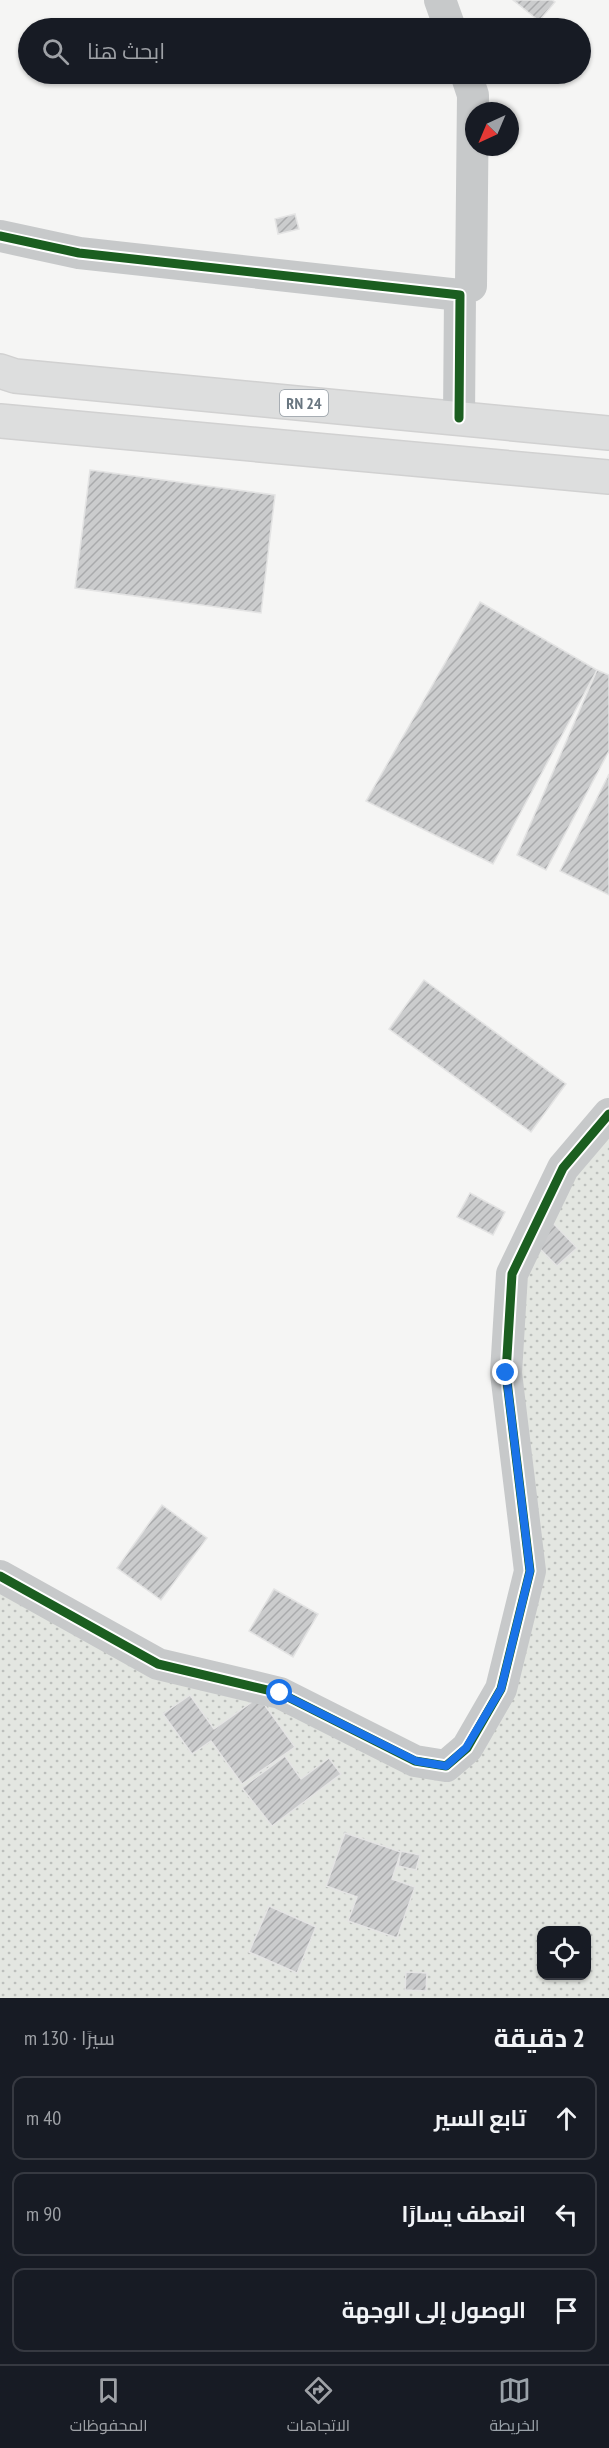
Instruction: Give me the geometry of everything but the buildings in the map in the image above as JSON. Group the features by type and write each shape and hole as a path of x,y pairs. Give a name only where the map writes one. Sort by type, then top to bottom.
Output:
{"highway":[{"name":"RN 24","path":"0,371 26,377 609,433"},
{"path":"0,421 609,477"}],"street":[{"path":"440,0 446,18"},
{"path":"469,84 473,95 471,286"},
{"path":"0,236 79,253 460,295 459,418"},
{"path":"0,1576 158,1664 280,1693 416,1761 446,1766 466,1748 501,1689 530,1571 506,1373 512,1274 563,1168 609,1114"}],"shaded area":[{"path":"609,1114 609,1998 0,1998 0,1576 158,1664 415,1761 467,1748 530,1571 512,1274"}],"cycle path":[{"path":"0,236 79,253 460,295 459,418"},
{"path":"0,1576 158,1664 280,1693 415,1761 446,1766 467,1748 501,1689 530,1571 506,1373 512,1274 563,1168 609,1114"}],"route":[{"path":"280,1693 416,1761 446,1766 466,1748 501,1689 530,1571 506,1373"}]}
